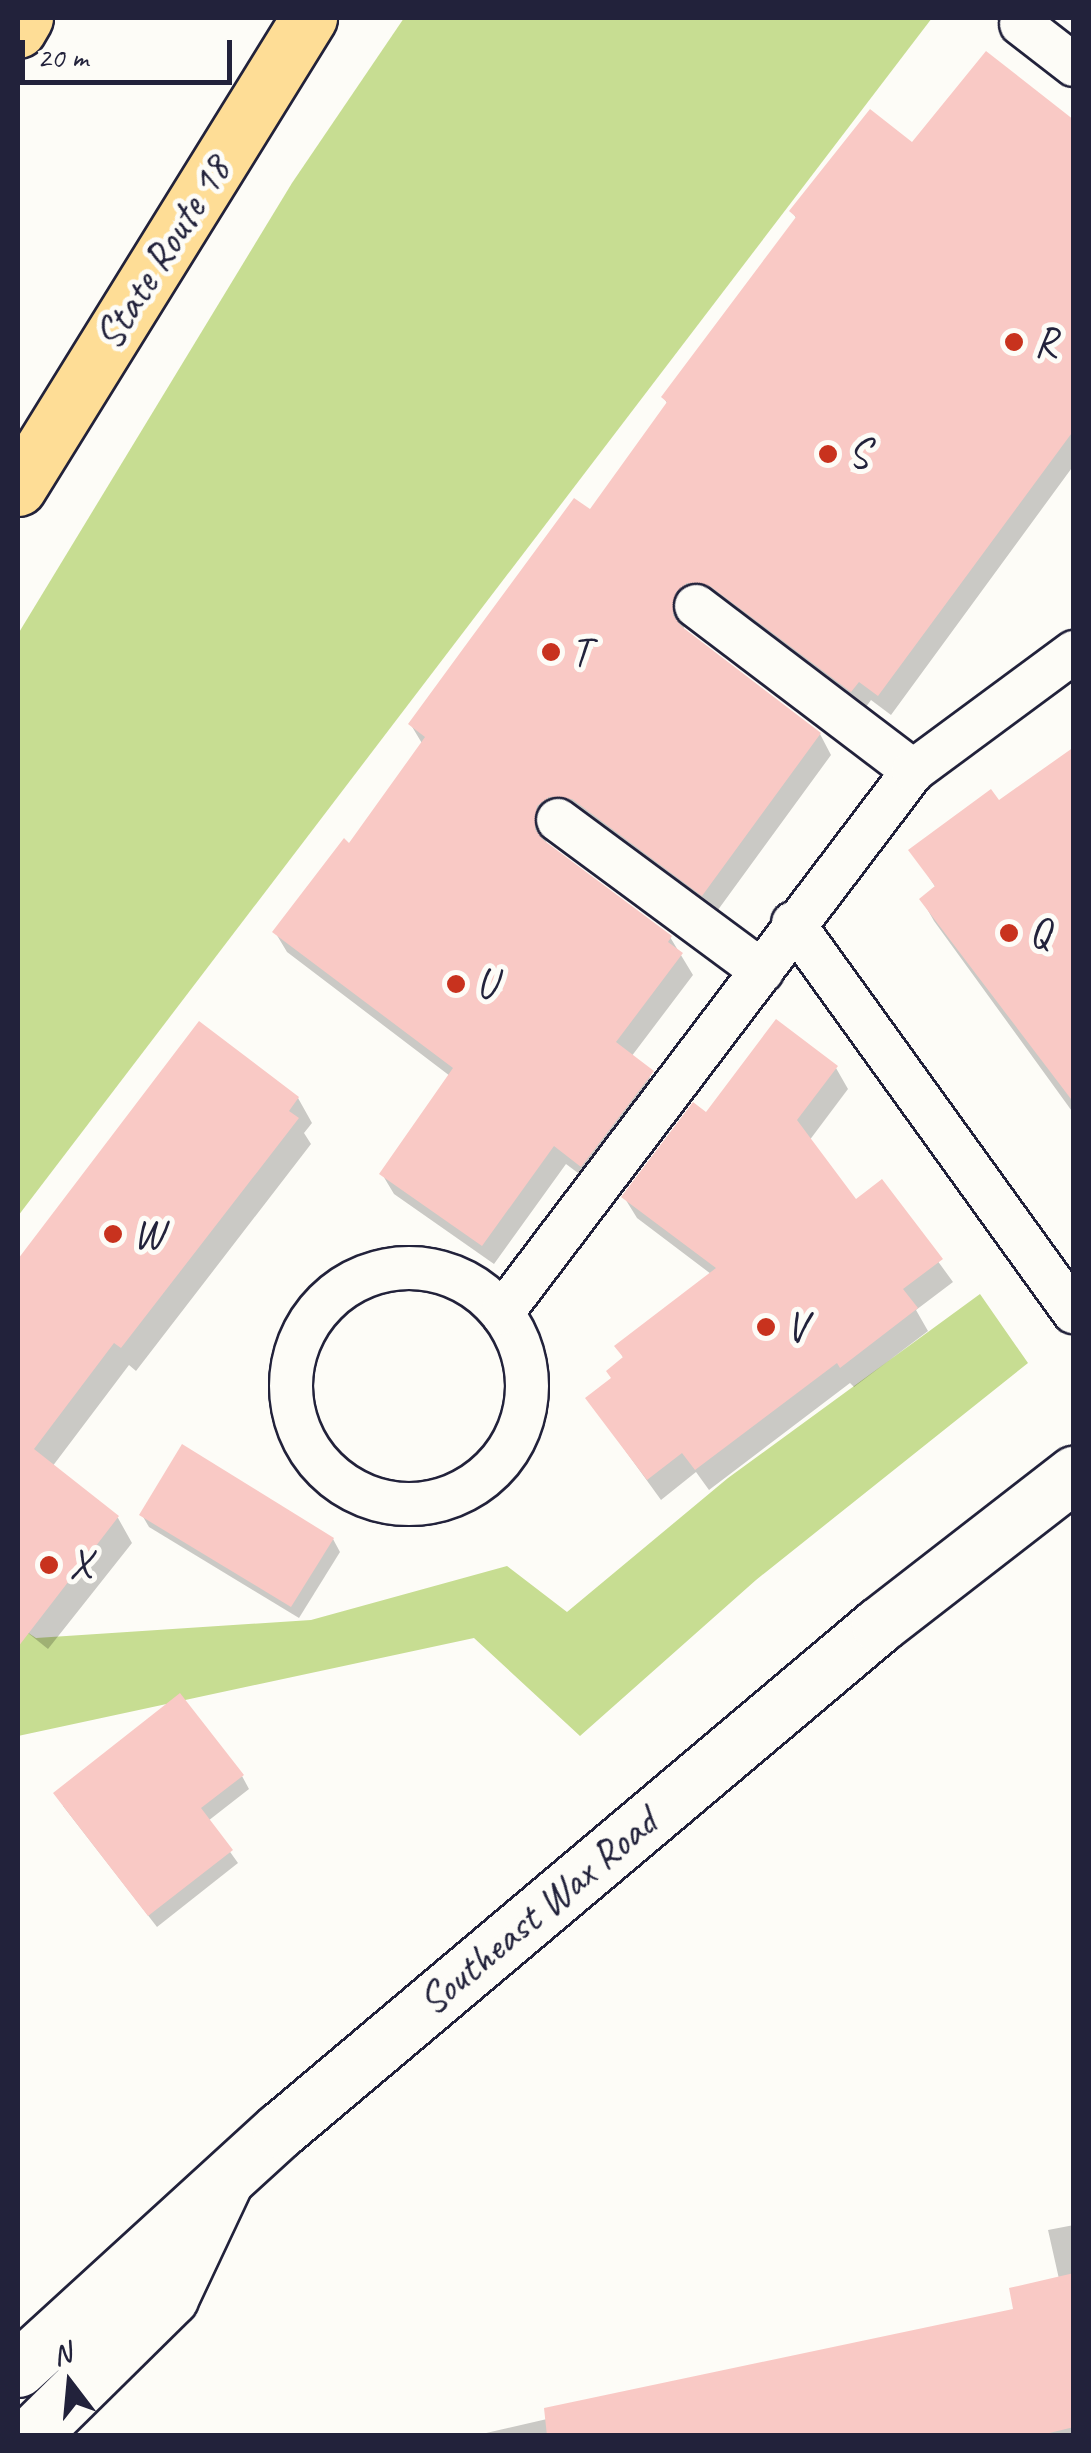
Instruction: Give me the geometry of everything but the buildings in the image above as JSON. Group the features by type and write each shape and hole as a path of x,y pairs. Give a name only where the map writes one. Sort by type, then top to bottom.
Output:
{"highway":[{"path":"18,30 25,18"},
{"name":"State Route 18","path":"18,488 309,18"}],"main road":[{"name":"Southeast Wax Road","path":"18,2369 225,2180 879,1625 1074,1474"},
{"path":"30,2436 170,2298 225,2180"}],"lane":[{"path":"1020,24 1074,65"},
{"path":"696,606 913,771"},
{"path":"502,1313 762,972 792,923 913,771 1074,652"},
{"path":"558,820 762,972"},
{"path":"792,923 1074,1312"},
{"path":"403,1267 440,1271 475,1287 502,1313 522,1348 528,1388 520,1429 489,1472 468,1489 430,1503 389,1504 351,1490 320,1465 298,1431 290,1394 294,1357 308,1322 334,1294 366,1275 403,1267"}],"green space":[{"path":"404,18 932,18 18,1216 18,634 292,183"},
{"path":"980,1294 1028,1363 756,1580 580,1736 474,1638 18,1736 18,1626 36,1638 311,1620 507,1566 567,1612 728,1478"}],"place":[{"name":"R","path":"1014,342"},
{"name":"S","path":"828,454"},
{"name":"T","path":"551,652"},
{"name":"Q","path":"1009,933"},
{"name":"U","path":"456,984"},
{"name":"W","path":"113,1234"},
{"name":"V","path":"766,1327"},
{"name":"X","path":"49,1565"}]}
